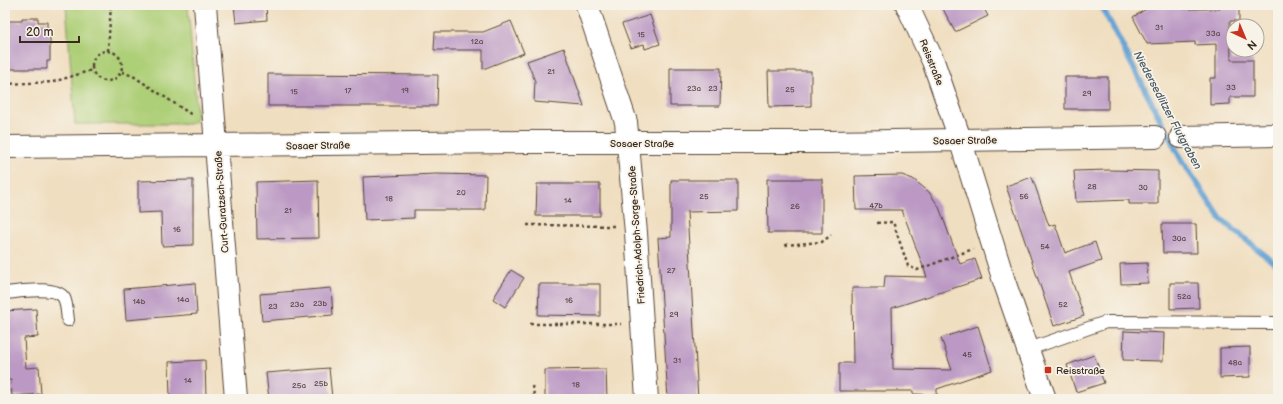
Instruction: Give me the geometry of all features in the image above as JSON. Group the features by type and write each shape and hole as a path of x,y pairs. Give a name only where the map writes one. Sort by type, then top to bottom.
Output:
{"street":[{"name":"Curt-Guratzsch-Straße","path":"205,5 236,399"},
{"name":"Friedrich-Adolph-Sorge-Straße","path":"587,5 626,122 630,144 647,399"},
{"name":"Reisstraße","path":"907,5 933,61 1045,399"},
{"name":"Sosaer Straße","path":"1181,137 1278,135"},
{"name":"Sosaer Straße","path":"5,147 216,137 630,144 1155,137"}],"lane":[{"name":"Sosaer Straße","path":"1155,137 1181,137"},
{"path":"5,293 50,290 58,293 64,298 68,320"},
{"path":"1029,349 1106,322 1278,323"}],"path":[{"path":"108,51 111,5"},
{"path":"108,51 117,54 120,58 122,62 122,72 115,79 106,82 97,79 91,66 98,53 108,51"},
{"path":"5,84 53,82 92,70"},
{"path":"122,72 133,76 185,112 216,137"},
{"path":"877,223 893,222 908,266 917,270 992,242"},
{"path":"527,225 635,226"},
{"path":"785,245 822,242 831,235"},
{"path":"530,324 642,324"},
{"path":"532,386 535,399"}],"green space":[{"path":"66,5 188,5 197,116 194,122 189,124 75,124"}],"building":[{"path":"234,5 266,5 267,20 236,23"},
{"path":"941,5 982,5 988,16 955,32"},
{"path":"1153,5 1184,5 1184,9 1220,9 1220,5 1239,5 1239,18 1225,18 1225,58 1231,58 1231,60 1253,60 1253,97 1230,97 1230,104 1210,105 1210,78 1216,78 1216,44 1195,45 1195,42 1147,44 1133,17"},
{"path":"650,15 660,44 645,49 644,44 631,48 622,24"},
{"path":"22,18 38,18 38,22 47,22 47,28 50,28 50,61 47,61 47,69 5,69 5,21 22,21"},
{"path":"511,21 524,53 483,69 483,50 434,50 435,32 483,32"},
{"path":"564,48 584,106 534,102 535,81 527,61"},
{"path":"670,68 721,68 720,106 670,106"},
{"path":"768,71 811,71 811,106 769,107"},
{"path":"268,74 438,75 437,106 268,106"},
{"path":"1065,77 1108,77 1108,109 1065,109"},
{"path":"1074,171 1158,171 1158,204 1129,204 1129,200 1076,202"},
{"path":"436,174 486,175 485,210 414,210 414,218 365,220 363,177"},
{"path":"902,175 913,179 929,192 939,207 960,264 975,259 982,279 892,308 893,369 952,370 941,338 978,326 992,370 937,389 937,395 913,394 913,391 839,391 839,363 853,363 852,288 884,288 885,276 927,277 902,210 856,210 855,176"},
{"path":"1032,177 1049,226 1055,224 1065,253 1095,242 1101,261 1069,272 1084,316 1054,326 1006,186"},
{"path":"767,179 822,179 822,233 768,233"},
{"path":"193,180 193,245 162,246 161,212 138,213 138,181"},
{"path":"318,180 319,238 257,239 256,182"},
{"path":"671,180 738,180 738,211 687,212 698,399 668,399 658,238 671,237"},
{"path":"537,184 600,184 600,216 536,216"},
{"path":"1162,224 1196,224 1197,253 1163,253"},
{"path":"1147,263 1148,283 1121,284 1120,264"},
{"path":"511,270 524,278 505,307 493,299"},
{"path":"195,283 197,314 126,320 124,289"},
{"path":"1170,283 1198,283 1199,308 1170,309"},
{"path":"539,284 600,284 600,316 538,315"},
{"path":"331,288 333,315 262,321 260,294"},
{"path":"36,309 38,337 24,338 26,368 39,367 41,394 12,396 11,380 5,380 5,311"},
{"path":"1124,331 1164,333 1163,361 1123,360"},
{"path":"1250,347 1250,377 1220,378 1220,348"},
{"path":"1094,355 1104,383 1076,392 1067,365"},
{"path":"205,360 206,398 170,399 169,362"},
{"path":"329,368 332,398 269,399 266,373"},
{"path":"606,369 607,399 545,399 545,370"}],"waterway":[{"name":"Niedersedlitzer Flutgraben","path":"1101,5 1182,161 1221,219 1278,266"}],"place":[{"name":"Reisstraße","path":"1048,370"}]}
